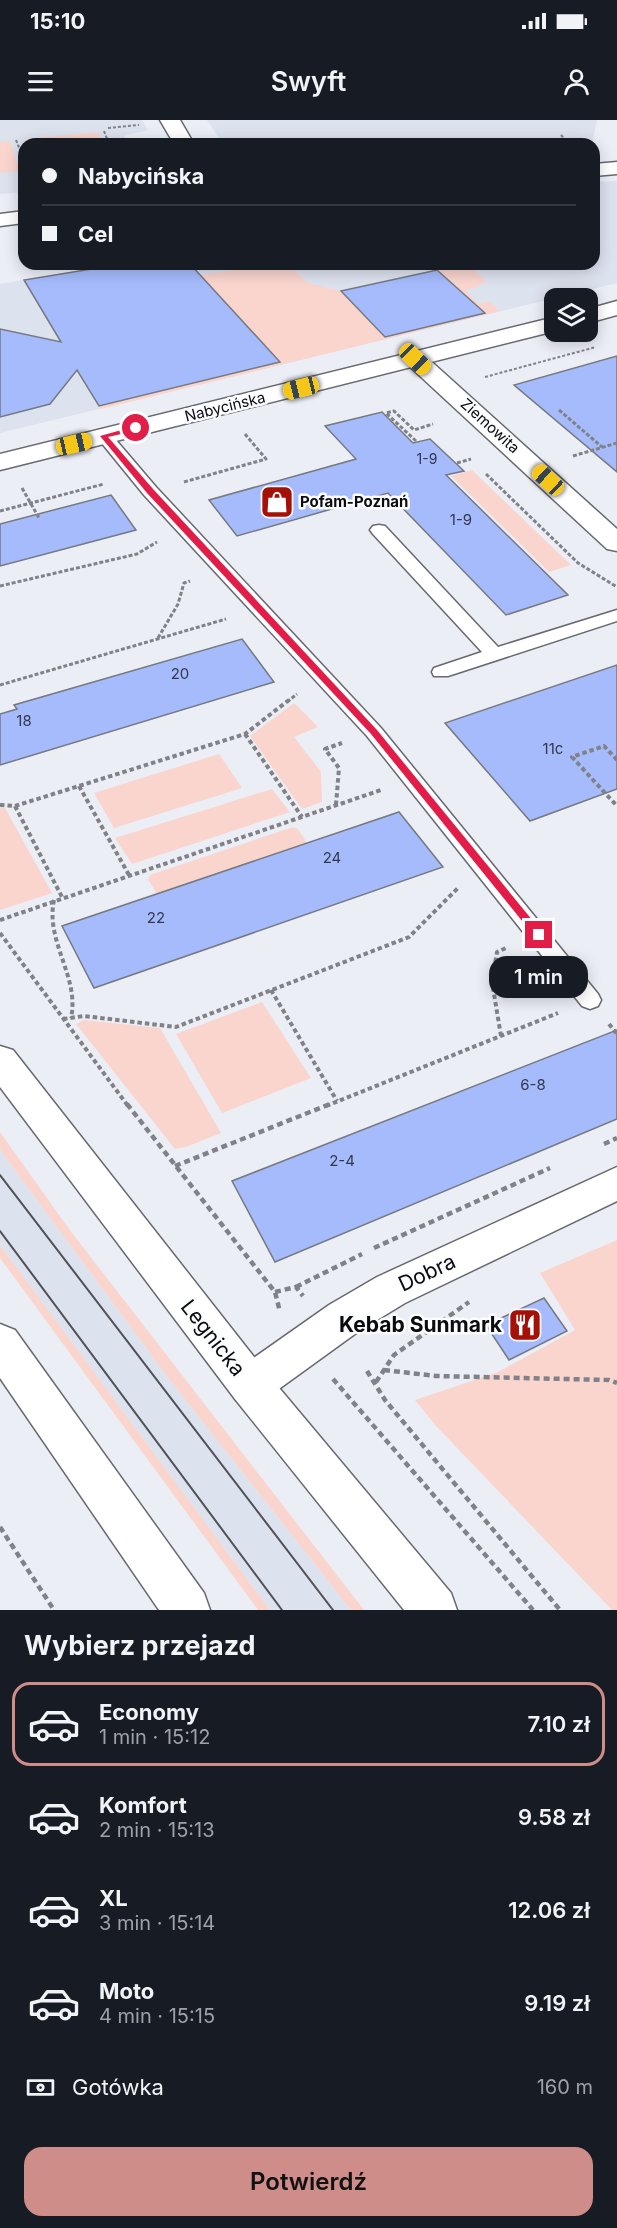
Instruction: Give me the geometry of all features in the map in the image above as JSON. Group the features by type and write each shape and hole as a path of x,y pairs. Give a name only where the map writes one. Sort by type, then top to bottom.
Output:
{"street":[{"path":"170,120 180,138"},
{"path":"600,169 617,168"},
{"path":"0,220 18,218"},
{"path":"598,313 617,308"},
{"name":"Nabycińska","path":"8,471 104,436 544,327"},
{"name":"Ziemowita","path":"415,359 617,543"},
{"name":"Legnicka","path":"0,1060 250,1385 434,1610"},
{"name":"Dobra","path":"250,1385 344,1318 391,1290 617,1183"},
{"path":"0,1343 187,1610"}],"lane":[{"path":"104,436 150,491 258,610 374,732 486,868 590,1000"},
{"path":"380,530 495,655"},
{"path":"441,672 617,615"}],"path":[{"path":"108,128 149,124"},
{"path":"104,131 107,138"},
{"path":"561,135 564,138"},
{"path":"16,140 18,145"},
{"path":"559,410 602,447"},
{"path":"416,441 387,413 394,411 414,430 433,424"},
{"path":"424,417 441,432"},
{"path":"150,491 266,459 244,433"},
{"path":"566,458 617,443"},
{"path":"457,463 471,459 464,453"},
{"path":"479,467 578,563 617,586"},
{"path":"8,471 39,518"},
{"path":"0,511 137,475"},
{"path":"0,586 137,554 183,527"},
{"path":"157,638 178,604 184,583 223,570"},
{"path":"0,685 258,610"},
{"path":"0,805 15,806 245,734 322,675"},
{"path":"336,805 339,768 324,749 374,732"},
{"path":"245,734 302,817"},
{"path":"617,760 604,746 572,757 617,806"},
{"path":"0,920 55,899 413,779"},
{"path":"79,786 129,874"},
{"path":"15,806 62,897"},
{"path":"63,1019 84,1016 176,1027 409,937 471,874 486,868"},
{"path":"55,899 50,926 70,987 74,1012 71,1018"},
{"path":"0,933 175,1166 275,1292 280,1313"},
{"path":"501,1036 492,981 497,952 539,935"},
{"path":"271,990 337,1101"},
{"path":"175,1166 590,1000"},
{"path":"275,1292 296,1287 306,1299"},
{"path":"375,1383 394,1355 476,1298"},
{"path":"384,1370 436,1376 609,1380 617,1383"},
{"path":"367,1371 385,1400 560,1610"},
{"path":"328,1372 533,1610"},
{"path":"0,1527 54,1610"}],"shaded area":[{"path":"0,120 142,120 148,130 124,136 125,138 18,138 18,192 0,194"},
{"path":"207,120 597,120 593,138 219,138"},
{"path":"98,132 100,138 35,138"},
{"path":"10,141 18,171 0,173 0,142"},
{"path":"617,181 617,283 596,288 544,288 544,301 0,433 0,284 79,270 600,270 600,182"},
{"path":"235,270 294,270 308,283 341,291 385,337 484,313 437,270 474,270 487,282 466,291 479,304 489,301 500,311 101,409 99,406 152,393 123,286","holes":["218,297 221,297 280,362 212,378"]},
{"path":"472,470 571,565 549,572 451,476"},
{"path":"294,703 318,727 294,737 321,772 322,802 302,809 250,736"},
{"path":"219,754 242,788 114,828 94,793"},
{"path":"272,789 290,812 132,864 115,838"},
{"path":"0,808 5,808 52,893 0,910"},
{"path":"293,827 298,829 307,843 157,894 148,879 150,875"},
{"path":"262,1002 311,1078 222,1113 176,1034"},
{"path":"84,1020 160,1028 221,1133 175,1149 76,1024"},
{"path":"0,1132 69,1229 364,1610 351,1610 169,1379 0,1150"},
{"path":"0,1150 169,1379 351,1610 270,1610 0,1245"},
{"path":"617,1240 617,1610 612,1610 437,1427 415,1400 498,1372 575,1330 540,1273"},
{"path":"0,1245 270,1610 258,1610 0,1258"}],"building":[{"path":"85,270 196,270 280,362 99,406 77,370 50,404 0,417 0,329 61,342 24,280"},
{"path":"437,270 485,313 385,337 341,291"},
{"path":"617,356 617,472 514,385"},
{"path":"382,412 413,443 430,439 464,471 446,475 568,595 506,615 388,493 237,536 209,500 356,459 325,426"},
{"path":"111,495 136,530 0,566 0,524"},
{"path":"242,639 274,682 0,765 0,714 17,709 14,705"},
{"path":"617,665 617,789 530,821 445,723"},
{"path":"399,812 443,867 94,988 62,926"},
{"path":"617,1030 617,1119 275,1262 232,1181"},
{"path":"544,1298 567,1331 509,1360 486,1325"}],"tram line":[{"path":"0,1175 333,1610"},
{"path":"0,1231 282,1610"}],"place":[{"name":"Pofam-Poznań","path":"277,502"},
{"name":"Kebab Sunmark","path":"525,1325"}],"route":[{"path":"136,428 104,436 150,491 258,610 374,732 539,935"}]}
